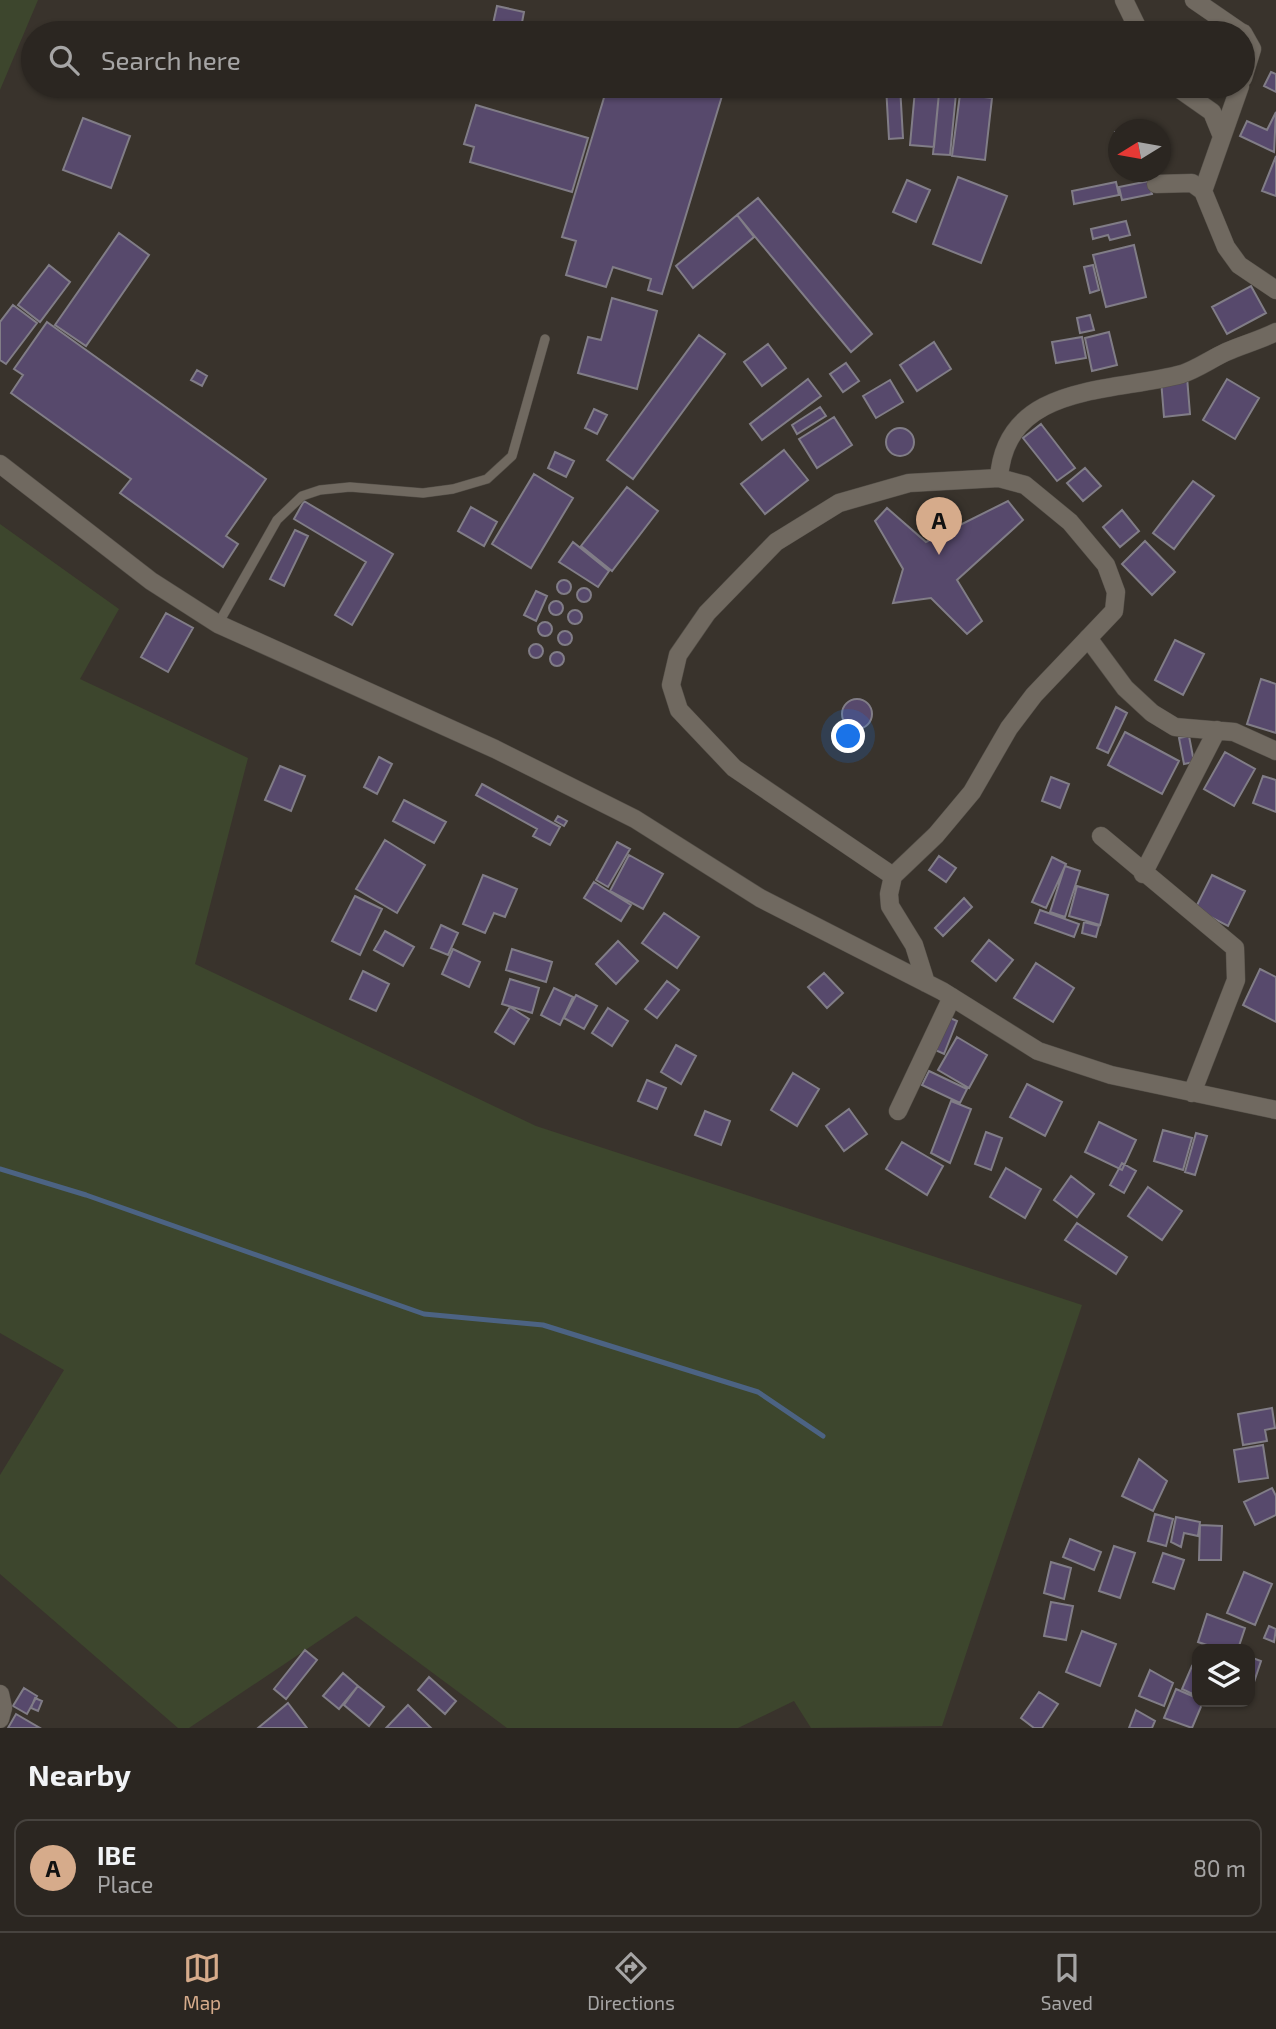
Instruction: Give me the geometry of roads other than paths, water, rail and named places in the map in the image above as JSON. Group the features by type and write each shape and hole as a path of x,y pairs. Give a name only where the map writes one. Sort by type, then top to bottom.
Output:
{"street":[{"path":"1124,0 1134,21"},
{"path":"1194,0 1225,21"},
{"path":"1192,98 1212,112 1222,134"},
{"path":"1203,191 1236,98"},
{"path":"1156,184 1192,183 1203,191 1226,247 1239,265 1275,285"},
{"path":"999,478 1004,451 1013,434 1031,413 1066,396 1184,373 1276,332"},
{"path":"0,464 151,582 218,624 495,749 623,813 760,898 952,997 1038,1051 1111,1075 1276,1110"},
{"path":"893,876 734,768 679,710 671,685 678,655 707,613 776,542 839,503 909,483 999,478 1025,485 1070,522 1107,565 1116,592 1114,611 1034,695 1009,727 972,792 936,835 893,876 888,894 890,906 914,945 926,983"},
{"path":"1088,638 1125,688 1152,713 1175,727 1234,732 1276,751"},
{"path":"1143,874 1217,730"},
{"path":"1101,836 1143,874 1235,948 1236,980 1192,1093"},
{"path":"898,1111 952,997"},
{"path":"0,1695 3,1708 0,1719"}],"lane":[{"path":"218,624 277,520 302,496 320,490 350,487 423,493 453,489 487,478 512,456 545,339"}],"waterway":[{"path":"0,1169 86,1195 424,1314 543,1325 758,1392 823,1436"}],"place":[{"name":"IBE","path":"939,555"}]}
